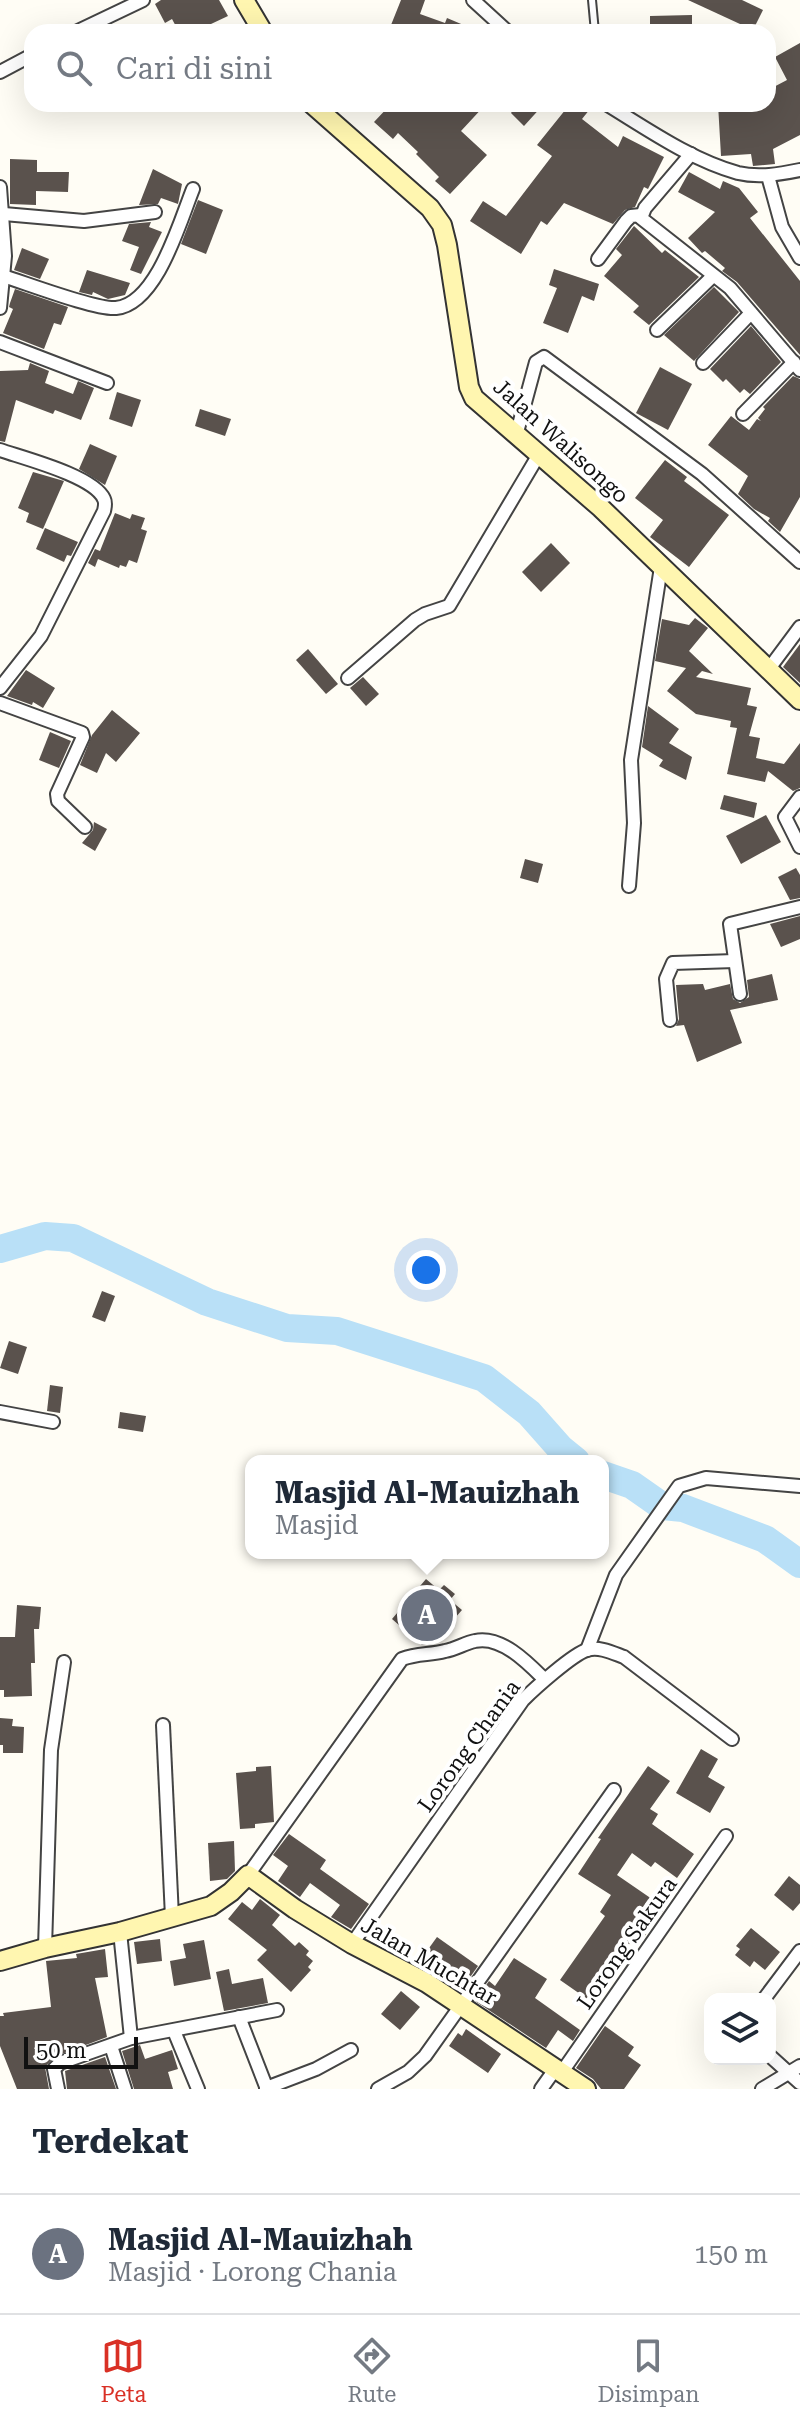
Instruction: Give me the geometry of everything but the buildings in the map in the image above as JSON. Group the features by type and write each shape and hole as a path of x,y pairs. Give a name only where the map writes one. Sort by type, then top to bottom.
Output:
{"street":[{"path":"93,24 143,0"},
{"path":"244,0 258,24"},
{"path":"473,0 499,24"},
{"path":"0,72 24,59"},
{"name":"Jalan Walisongo","path":"321,112 430,208 442,225 471,393 538,456 601,508 800,700"},
{"path":"620,112 691,154 739,173 768,176 800,170"},
{"path":"641,215 691,154"},
{"path":"768,176 782,227 800,258"},
{"path":"0,187 4,214 0,308"},
{"path":"3,276 106,308 125,306 148,288 158,273 193,189"},
{"path":"4,214 84,221 155,212"},
{"path":"598,259 626,221 641,215"},
{"path":"641,215 651,228 730,288 797,366 743,414"},
{"path":"657,330 713,276"},
{"path":"703,363 751,313"},
{"path":"0,342 107,383"},
{"path":"516,436 536,362 544,357 702,474 800,562"},
{"path":"0,450 82,481 102,496 105,502 104,511 48,624 0,688"},
{"path":"348,678 415,620 449,606 538,456"},
{"path":"629,886 634,823 631,760 661,567"},
{"path":"768,670 800,627"},
{"path":"0,703 82,733 83,737 57,794 58,801 85,827"},
{"path":"800,797 785,817 800,847"},
{"path":"740,994 731,923 800,907"},
{"path":"670,1020 666,979 673,963 735,961"},
{"path":"0,1412 53,1422"},
{"path":"732,1739 624,1657 606,1650 587,1650 616,1575 679,1486 698,1478 800,1486"},
{"path":"0,1961 211,1906 248,1875 402,1659 416,1653 442,1652 477,1640 494,1641 527,1662 544,1679"},
{"name":"Lorong Chania","path":"352,1944 523,1700 544,1679 587,1650"},
{"path":"45,1948 51,1750 64,1662"},
{"path":"163,1725 172,1917"},
{"path":"378,2089 416,2065 614,1790"},
{"name":"Lorong Sakura","path":"541,2089 559,2070 726,1836"},
{"name":"Jalan Muchtar","path":"248,1875 352,1944 427,1983 586,2089"},
{"path":"120,1932 131,2038"},
{"path":"768,1993 800,1951"},
{"path":"58,2089 54,2069 60,2063 131,2038 277,2010"},
{"path":"239,2017 266,2089 316,2069 351,2050"},
{"path":"174,2031 198,2089"},
{"path":"111,2046 125,2089"},
{"path":"776,2059 795,2070 800,2083"},
{"path":"762,2089 795,2070"}],"lane":[{"path":"592,0 594,24"}],"waterway":[{"path":"0,1249 45,1236 73,1238 207,1302 287,1328 337,1331 484,1378 529,1413 569,1455"},
{"path":"609,1477 632,1485 662,1506 683,1508 765,1539 800,1564"}],"place":[{"name":"Masjid Al-Mauizhah","path":"427,1615"}]}
